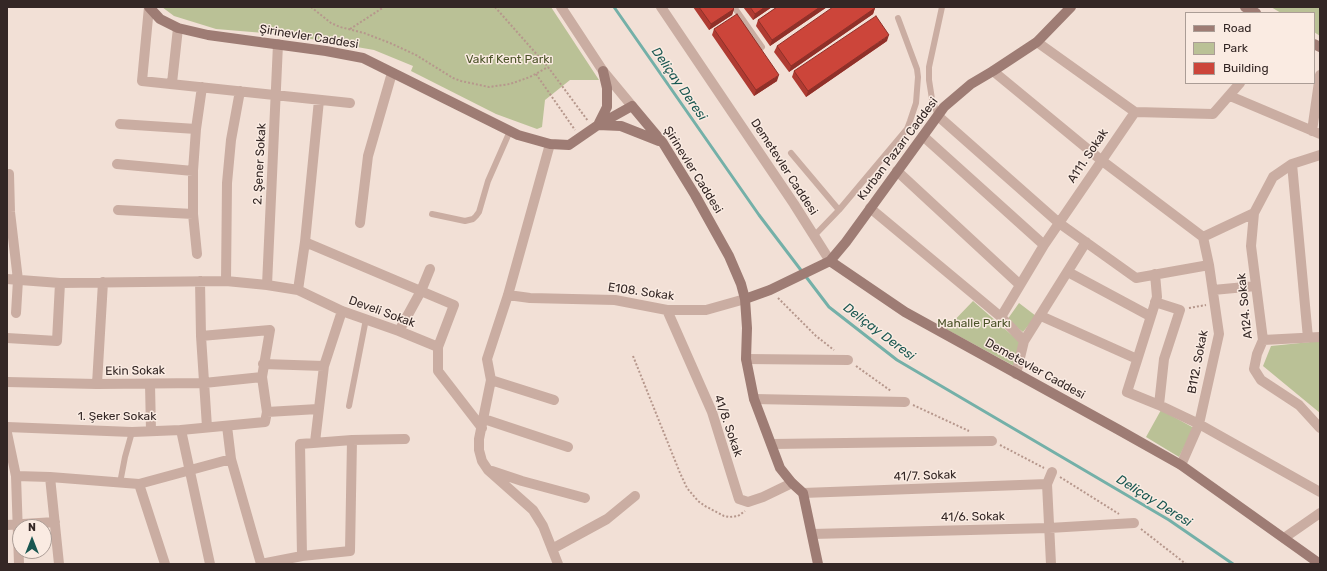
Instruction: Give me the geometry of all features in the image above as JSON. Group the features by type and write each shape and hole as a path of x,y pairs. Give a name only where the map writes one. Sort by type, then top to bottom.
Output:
{"main road":[{"name":"Şirinevler Caddesi","path":"149,7 160,19 178,28 208,35 326,51 363,58 518,135 550,144 569,145 632,106 663,143 695,195 728,256 741,284 745,299 747,328 746,359 754,399 780,468 803,493"},
{"name":"Kurban Pazarı Caddesi","path":"745,299 770,290 826,263 870,208 944,107 971,84 1037,42 1071,7"},
{"path":"596,127 607,107 607,88 603,71"},
{"path":"596,127 621,126 663,143"},
{"name":"Demetevler Caddesi","path":"826,263 905,312 1181,465 1319,562"},
{"path":"803,493 818,564"}],"street":[{"path":"149,7 142,80 350,103"},
{"path":"561,7 603,71 632,106"},
{"name":"Demetevler Caddesi","path":"661,7 737,118 814,236 826,263"},
{"path":"172,84 178,28"},
{"path":"1037,42 1135,112 1213,114 1239,84"},
{"name":"2. Şener Sokak","path":"267,285 278,44"},
{"path":"993,71 1101,160 1203,237 1254,213"},
{"path":"360,223 368,156 392,73"},
{"path":"1230,96 1316,133 1320,75"},
{"path":"197,254 193,214 193,171 196,129 202,87"},
{"path":"226,281 228,184 231,140 240,91"},
{"path":"298,290 305,242 319,100"},
{"name":"A111. Sokak","path":"1001,316 1044,245 1135,112"},
{"path":"938,116 1060,223 1136,278 1210,266"},
{"path":"120,124 196,129"},
{"path":"922,136 1044,245"},
{"path":"550,144 508,295 487,359 491,380 479,439 479,450 482,461 488,470 533,510 543,526 558,564"},
{"name":"A124. Sokak","path":"1320,155 1292,164 1273,177 1254,213 1252,246 1263,340 1257,354 1254,369 1261,380 1299,405 1320,428"},
{"path":"117,164 193,171"},
{"path":"1292,164 1308,338"},
{"path":"897,171 1019,284"},
{"path":"9,174 10,212 18,280 16,313"},
{"path":"870,208 1001,316 1024,341"},
{"path":"118,210 193,214"},
{"name":"B112. Sokak","path":"1181,465 1199,424 1219,334 1210,266 1203,237"},
{"path":"305,242 454,305 438,347 438,371 483,423 568,447"},
{"path":"1016,374 1024,341 1086,242"},
{"path":"399,331 421,291 430,269"},
{"path":"1068,272 1150,316"},
{"path":"1155,274 1157,297 1127,392 1199,424 1320,492"},
{"name":"Develi Sokak","path":"7,279 60,283 226,281 267,285 298,290 342,311 399,331 438,347"},
{"path":"200,281 201,336 207,427"},
{"path":"97,384 103,282"},
{"path":"7,338 57,341 60,283"},
{"path":"1213,290 1256,286"},
{"name":"E108. Sokak","path":"508,295 530,298 615,300 667,310 706,310 745,299"},
{"path":"1155,302 1180,310 1164,359 1159,405"},
{"name":"41/8. Sokak","path":"667,310 712,412 739,499 748,502"},
{"path":"315,442 324,366 342,311"},
{"path":"1041,316 1137,359"},
{"path":"201,336 270,330 262,377 267,412 318,409"},
{"path":"1263,340 1320,337"},
{"path":"746,359 848,360"},
{"path":"263,364 324,366"},
{"name":"Ekin Sokak","path":"7,382 97,384 204,383 262,377"},
{"path":"491,380 554,400"},
{"path":"150,384 151,431"},
{"path":"754,399 906,402"},
{"name":"1. Şeker Sokak","path":"7,427 132,432 181,430 265,422 267,412"},
{"path":"227,426 231,459 261,564 302,556 350,551 352,440"},
{"path":"181,430 210,564"},
{"path":"7,433 16,476 11,492 12,525"},
{"path":"302,556 300,444 352,440 405,439"},
{"path":"772,444 992,441"},
{"path":"16,476 50,477 139,484 231,459"},
{"path":"488,470 585,498"},
{"path":"1051,564 1047,484 1052,472"},
{"path":"50,477 59,564"},
{"path":"748,502 763,497 792,482"},
{"path":"139,484 165,564"},
{"name":"41/7. Sokak","path":"803,493 1047,484"},
{"path":"552,549 607,519 634,496"},
{"path":"1284,538 1320,513"},
{"name":"41/6. Sokak","path":"812,534 1049,528 1134,523"}],"lane":[{"path":"734,7 762,47"},
{"path":"938,116 932,98 929,80 929,67 942,7"},
{"path":"814,236 840,210 907,129 914,112 918,86 916,69 898,18"},
{"path":"432,214 465,221 473,219 476,216 479,212 488,181 510,131"},
{"path":"791,153 840,210"},
{"path":"349,406 366,320"},
{"path":"120,482 132,432"}],"path":[{"path":"311,7 331,23 340,27 364,32 390,43 416,56 452,78 461,81 489,87 510,84 536,74 548,67"},
{"path":"350,29 384,7"},
{"path":"495,7 548,67 596,127"},
{"path":"536,74 581,138"},
{"path":"1180,310 1215,304"},
{"path":"633,356 683,481 692,494 712,510 729,517 738,516 745,511 748,502"}],"green space":[{"name":"Vakıf Kent Parkı","path":"162,7 551,7 599,80 570,80 545,100 542,127 537,129 496,114 411,71 413,66 374,50 288,35 216,29 174,16"},
{"path":"1271,7 1320,7 1320,36 1315,33 1315,12 1279,12"},
{"name":"Mahalle Parkı","path":"973,301 1022,344 1014,366 946,329"},
{"path":"1019,303 1036,316 1023,332 1007,320"},
{"path":"1320,341 1320,413 1263,366 1271,346"},
{"path":"1161,410 1194,428 1179,457 1146,437"}],"building":[{"path":"699,7 732,7 734,9 711,24"},
{"path":"750,7 765,7 755,14"},
{"path":"777,7 820,7 772,40 758,20"},
{"path":"833,7 875,8 791,66 777,46"},
{"path":"737,14 779,75 756,90 714,29"},
{"path":"876,16 889,35 808,91 794,71"}],"waterway":[{"name":"Deliçay Deresi","path":"614,7 759,215 829,307 897,360 1169,520 1233,564"}]}
